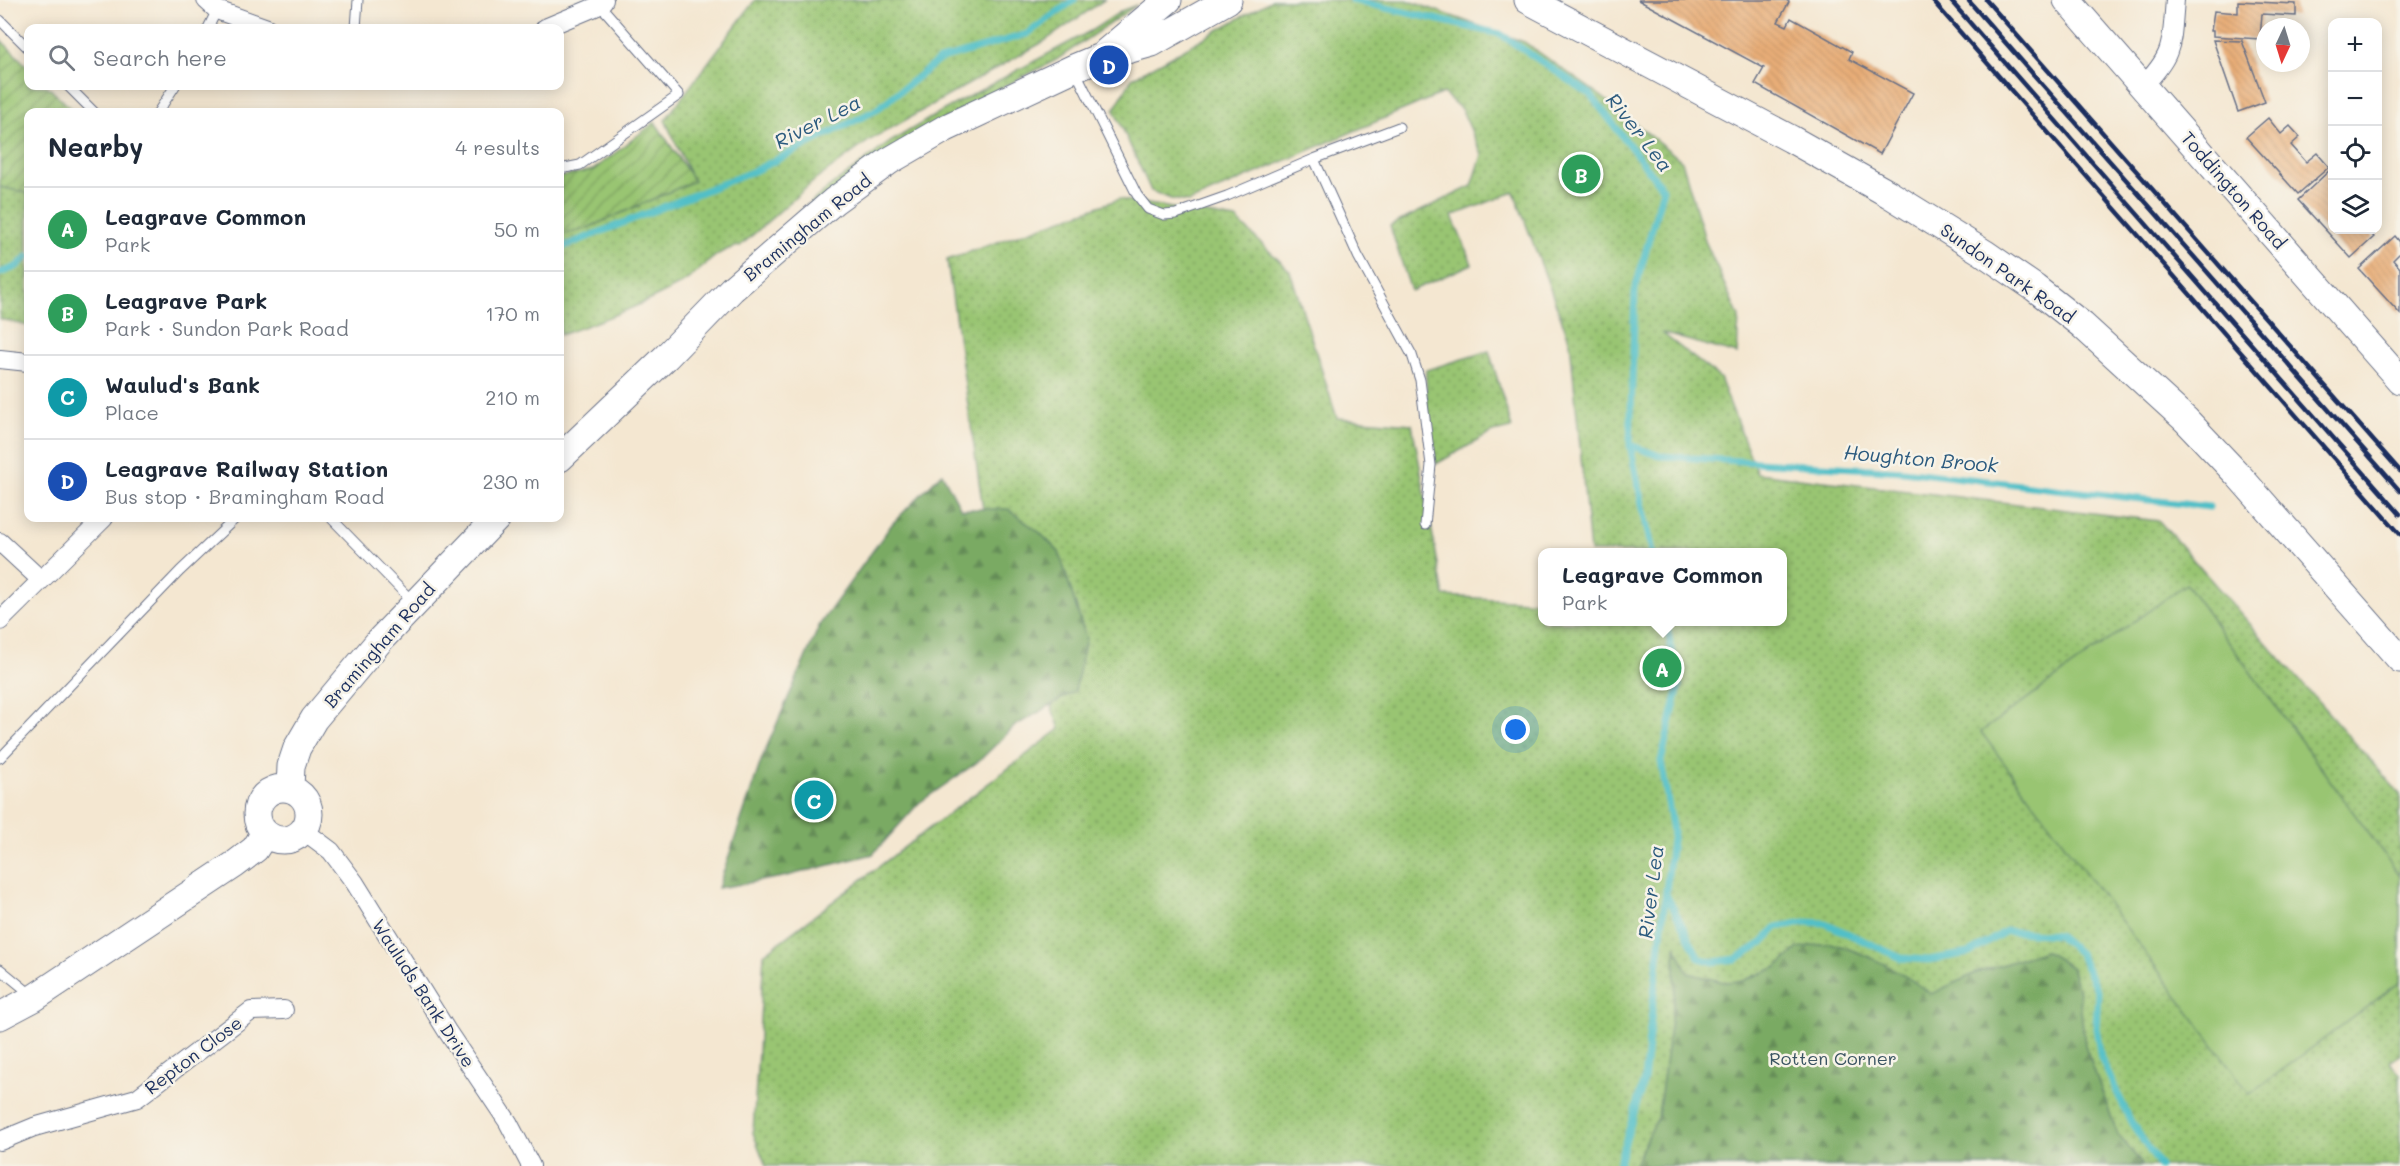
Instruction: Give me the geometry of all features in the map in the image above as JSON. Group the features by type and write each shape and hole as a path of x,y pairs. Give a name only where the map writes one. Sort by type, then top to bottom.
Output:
{"street":[{"name":"Bramingham Road","path":"1086,63 1168,0"},
{"name":"Bramingham Road","path":"564,454 666,357 732,289 834,201 889,161 946,128 1086,63 1152,43 1228,0"},
{"name":"Sundon Park Road","path":"1528,0 1791,139 1889,194 1984,253 2035,288 2082,325 2186,420 2240,476 2400,659"},
{"name":"Toddington Road","path":"2067,0 2400,380"},
{"path":"2143,86 2161,68 2170,50 2175,0"},
{"path":"554,24 602,3"},
{"path":"212,5 257,24"},
{"path":"0,359 24,362"},
{"path":"0,621 100,522"},
{"name":"Bramingham Road","path":"290,789 291,766 297,748 314,719 381,639 493,522"},
{"path":"0,542 41,580"},
{"path":"290,789 304,798 309,814 303,830 289,839 280,840 265,833 257,818 260,801 273,790 290,789"},
{"name":"Wauluds Bank Drive","path":"303,830 331,851 355,883 435,1012 508,1122 531,1166"},
{"path":"0,1016 34,998 241,859 255,849 265,833"},
{"name":"Repton Close","path":"0,1141 34,1127 137,1098 251,1011 284,1010"}],"lane":[{"path":"356,24 358,0"},
{"path":"564,168 580,165 679,95 602,3"},
{"path":"209,24 212,5"},
{"path":"0,20 24,44"},
{"path":"1086,63 1137,195 1148,209 1164,215 1176,214 1227,196 1314,159 1399,127"},
{"path":"72,90 90,108"},
{"path":"161,108 172,90"},
{"path":"1314,159 1358,256 1412,355 1417,371 1431,465 1425,525"},
{"path":"0,758 180,571 232,522"},
{"path":"335,522 415,603"},
{"path":"0,969 34,998"}],"green space":[{"path":"755,0 1104,0 1043,42 870,140 814,181 740,246 721,252 688,280 665,293 605,319 564,334 564,234 585,229 693,181 665,120"},
{"path":"1272,0 1407,0 1524,42 1601,96 1682,161 1706,243 1739,317 1737,354 1662,333 1720,378 1757,473 2159,521 2400,794 2400,1054 2390,1062 2400,1073 2400,1166 766,1166 753,1133 764,954 1060,729 988,544 947,260 1119,199 1236,219 1290,271 1337,418 1412,424 1444,596 1538,602 1538,626 1787,626 1787,548 1590,548 1570,342 1514,192 1452,216 1472,264 1411,291 1390,226 1472,186 1482,155 1462,110 1443,93 1189,202 1171,199 1151,191 1114,110 1132,78"},
{"path":"1137,5 1056,60 1001,88 749,257 823,192 890,142 942,111 1094,29 1123,10"},
{"path":"1,40 24,63 24,90 51,90 71,108 24,108 24,192 0,187"},
{"path":"655,122 694,181 585,229 564,234 564,176 593,170"},
{"path":"0,187 24,192 24,325 0,319"},
{"path":"1489,351 1512,428 1493,432 1436,464 1427,412 1426,370"},
{"path":"942,473 961,509 1008,509 1039,532 1059,552 1086,638 1075,691 1015,726 979,761 919,803 873,854 783,877 718,888 762,758 820,624 892,524"},
{"path":"2186,584 2400,876 2400,982 2250,1094 1981,732"},
{"name":"Rotten Corner","path":"1831,943 1883,964 1931,994 1976,973 2045,951 2071,967 2079,992 2085,1045 2118,1135 2142,1166 1634,1166 1658,1116 1675,989 1675,945 1688,973 1724,982 1742,981 1777,967 1798,948"}],"building":[{"path":"1638,0 1786,0 1789,2 1778,22 1787,26 1791,18 1852,52 1849,59 1913,93 1880,154 1755,84 1764,68"},
{"path":"2238,1 2296,4 2296,16 2262,14 2262,18 2256,18 2256,39 2213,36 2213,31 2211,31 2214,11 2238,13"},
{"path":"2213,40 2242,41 2265,102 2238,112"},
{"path":"2268,118 2281,134 2290,126 2300,137 2291,145 2306,162 2317,153 2328,168 2298,194 2246,137"},
{"path":"2328,172 2328,233 2298,200"},
{"path":"2329,234 2371,234 2374,237 2351,258"},
{"path":"2395,236 2400,242 2400,253 2393,260 2400,268 2400,314 2359,269"}],"waterway":[{"name":"River Lea","path":"564,246 754,171 876,110 939,60 1027,34 1074,0"},
{"name":"River Lea","path":"1352,0 1500,34 1590,94 1663,189 1635,290 1630,445 1651,548"},
{"name":"River Lea","path":"0,273 16,267 24,260"},
{"name":"Houghton Brook","path":"1630,445 1660,456 1903,471 2209,507"},
{"name":"River Lea","path":"1618,1166 1644,1080 1673,831 1661,761 1679,686 1667,626"},
{"path":"1666,894 1699,958 1713,962 1736,959 1762,943 1777,927 1805,922 1825,923 1901,958 1928,960 1970,953 2006,931 2058,935 2079,953 2098,992 2096,1028 2101,1058 2131,1122 2160,1166"}],"railway":[{"path":"1932,0 2400,534"},
{"path":"1950,0 2400,514"},
{"path":"1968,0 2400,491"},
{"path":"1986,0 2400,471"}],"place":[{"name":"Leagrave Railway Station","path":"1109,65"},
{"name":"Leagrave Park","path":"1581,174"},
{"name":"Leagrave Common","path":"1662,668"},
{"name":"Waulud's Bank","path":"814,800"}]}
